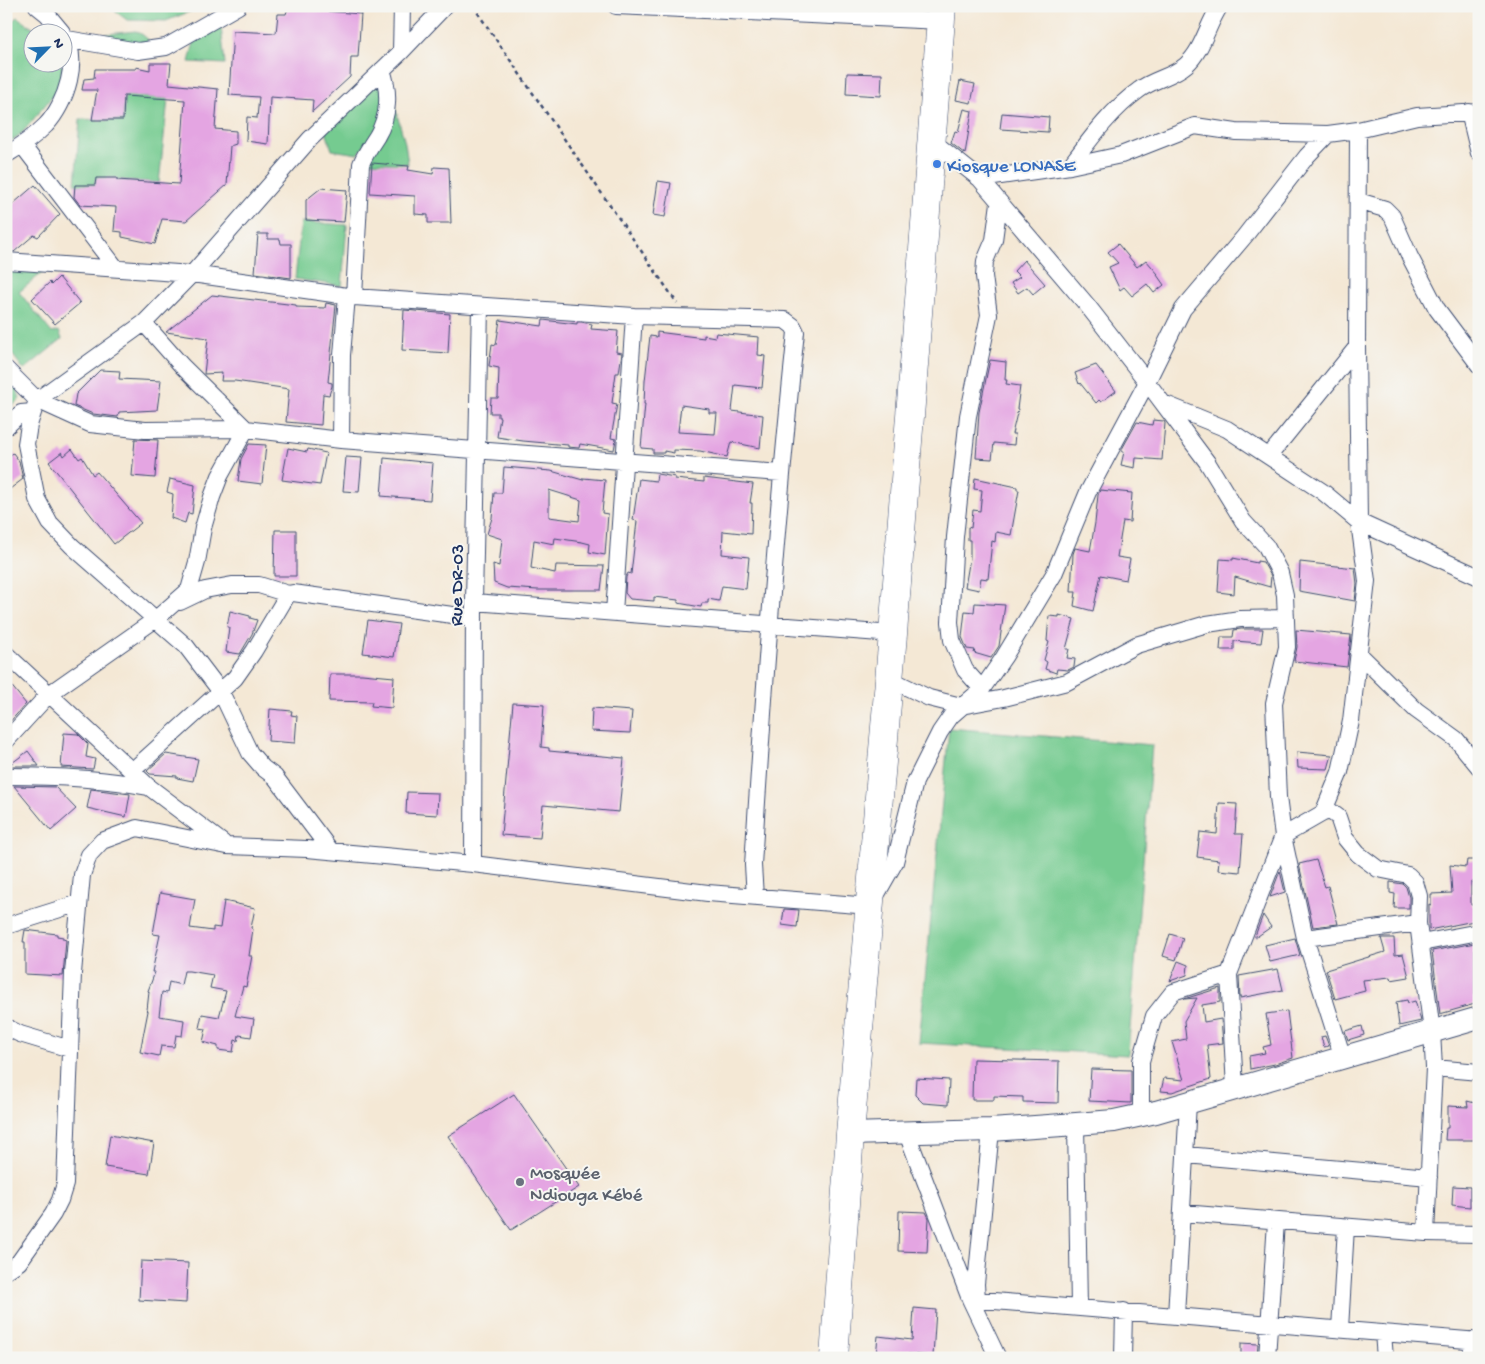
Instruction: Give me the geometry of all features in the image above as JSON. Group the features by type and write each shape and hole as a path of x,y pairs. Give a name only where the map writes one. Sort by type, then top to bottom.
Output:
{"highway":[{"path":"834,1358 850,1134 894,634 941,14"}],"main road":[{"path":"850,1134 991,1130 1114,1120 1188,1103 1479,1018"}],"street":[{"path":"37,6 53,22"},
{"path":"72,37 138,51 166,47 238,6"},
{"path":"401,52 402,6"},
{"path":"6,427 22,413 35,406 144,323 192,274 310,139 401,52 444,6"},
{"path":"616,6 941,14"},
{"path":"1070,166 1102,123 1140,89 1170,75 1190,61 1195,55 1220,6"},
{"path":"341,440 342,354 351,297 361,164 385,119 388,86 382,70"},
{"path":"6,155 22,145 47,123 65,96 71,72"},
{"path":"980,179 1070,166 1121,155 1195,126 1236,132 1328,134 1358,130 1417,116 1474,112 1478,150"},
{"path":"1322,813 1342,764 1351,721 1367,581 1359,522 1356,347 1358,130"},
{"path":"6,1271 19,1262 60,1200 65,1184 73,973 82,875 89,855 102,841 137,828 227,846 331,851 473,864 698,892 870,906 895,862 915,782 940,732 951,716 982,689 1004,657 1054,574 1088,492 1183,310 1244,237 1307,156 1328,134"},
{"path":"931,140 980,179 1087,305 1206,462 1243,521 1266,546 1280,573 1285,595 1287,647 1274,703 1278,797 1283,836 1305,938 1342,1058"},
{"path":"22,145 116,268"},
{"path":"1358,201 1385,210 1392,216 1410,257 1437,308 1479,365"},
{"path":"982,689 965,670 952,640 950,622 955,537 968,416 989,315 984,276 985,261 994,240 999,202"},
{"path":"6,261 192,274 351,297 634,316 785,320 793,326 796,332 781,473 768,625 752,865 755,897"},
{"name":"Rue DR-03","path":"473,864 474,610 480,306"},
{"path":"614,613 634,316"},
{"path":"144,323 182,366 246,429"},
{"path":"1269,456 1356,347"},
{"path":"6,368 35,406 90,424 145,430 246,429 341,440 781,473"},
{"path":"1163,403 1227,429 1323,492 1359,522 1479,577"},
{"path":"35,406 29,424 26,444 37,498 50,523 72,546 186,646 221,692 250,754 263,768 276,777 331,851"},
{"path":"6,741 49,694 156,619 189,590 212,496 220,476 246,429"},
{"path":"173,605 205,590 232,585 260,585 288,594 474,610 614,613 894,634"},
{"path":"132,771 235,678 254,651 288,594"},
{"path":"890,678 929,698 961,706 1004,698 1067,682 1136,645 1207,624 1240,618 1286,618"},
{"path":"6,654 149,787 227,846"},
{"path":"1358,654 1416,710 1456,739 1479,767"},
{"path":"6,776 117,781 149,787"},
{"path":"1235,1089 1229,974 1283,836 1322,813 1330,811 1338,817 1345,838 1358,854 1378,869 1408,875 1415,882 1419,896 1418,923 1432,1032 1434,1068 1426,1233"},
{"path":"6,926 79,903"},
{"path":"1305,938 1418,923"},
{"path":"1421,943 1479,932"},
{"path":"1141,1115 1141,1061 1154,1016 1173,992 1229,974"},
{"path":"6,1027 20,1034 70,1049"},
{"path":"1434,1068 1479,1072"},
{"path":"1176,1316 1188,1103"},
{"path":"1076,1124 1079,1308"},
{"path":"974,1299 991,1130"},
{"path":"906,1131 998,1358"},
{"path":"1186,1155 1429,1177"},
{"path":"1183,1213 1426,1233 1479,1234"},
{"path":"1267,1358 1276,1222"},
{"path":"1340,1330 1346,1227"},
{"path":"974,1299 1475,1341 1472,1358"},
{"path":"1124,1311 1124,1358"},
{"path":"1384,1333 1386,1358"}],"path":[{"path":"472,6 687,317"}],"green space":[{"path":"120,6 204,6 166,21 127,20 115,11"},
{"path":"17,17 24,22 22,22 22,72 62,72 60,87 22,133 6,145 6,26"},
{"path":"220,17 225,64 189,62 197,30"},
{"path":"136,31 153,44 89,39 98,35"},
{"path":"383,71 385,119 358,154 332,150 325,129"},
{"path":"123,95 168,99 159,183 96,178 95,185 75,185 80,119 123,121"},
{"path":"393,100 405,143 408,164 369,162"},
{"path":"301,222 347,225 342,286 295,279"},
{"path":"6,266 47,269 19,292 52,333 59,331 62,339 24,370 6,346"},
{"path":"6,380 18,391 20,399 6,412"},
{"path":"949,728 1152,745 1128,1055 919,1043"}],"building":[{"path":"288,8 361,14 358,57 351,57 350,77 312,112 313,100 270,97 268,144 246,141 247,117 257,118 259,97 229,95 233,31 276,33 278,14 286,14"},
{"path":"150,63 171,63 169,84 218,89 215,129 236,131 236,144 230,146 227,185 186,221 162,219 155,244 122,237 122,232 114,231 116,207 80,205 74,197 75,185 95,185 96,178 117,178 117,180 179,184 185,100 124,96 123,120 92,120 97,90 82,90 84,79 94,78 95,69 136,69 136,67 150,70"},
{"path":"847,73 882,74 881,96 846,94"},
{"path":"960,81 975,84 971,103 956,100"},
{"path":"964,109 972,111 965,154 951,143 955,131 958,132"},
{"path":"1002,113 1049,117 1048,132 1000,129"},
{"path":"372,163 409,166 408,170 433,174 434,167 449,168 451,223 428,223 428,215 415,214 415,196 370,193"},
{"path":"658,181 671,183 665,217 653,215"},
{"path":"35,185 60,214 38,237 34,235 14,252 10,251 6,247 6,210"},
{"path":"321,188 347,190 344,222 306,220 306,200"},
{"path":"258,234 268,234 268,239 280,239 281,244 291,244 291,278 255,273"},
{"path":"1118,244 1137,267 1146,260 1158,274 1164,285 1154,293 1147,284 1132,296 1124,287 1120,290 1109,267 1118,263 1108,252"},
{"path":"1024,260 1045,284 1033,294 1027,287 1018,293 1011,283 1020,277 1014,271"},
{"path":"59,277 80,303 55,324 32,299 50,282 51,285"},
{"path":"212,295 296,305 296,307 325,308 326,303 336,305 328,382 332,383 332,386 329,395 323,394 321,425 286,422 289,389 235,381 221,381 222,373 204,374 208,338 166,332"},
{"path":"404,310 450,314 448,353 402,350"},
{"path":"500,320 542,326 543,320 577,324 577,322 581,322 592,324 591,329 618,331 616,352 622,353 619,373 616,373 612,403 617,404 611,438 616,439 614,450 580,444 579,448 568,447 568,445 497,437 500,417 498,417 498,413 490,413 491,398 498,398 499,368 489,366 492,344 496,345"},
{"path":"657,332 704,338 704,335 715,337 716,333 759,337 758,355 765,356 762,388 735,385 732,411 763,415 760,448 731,442 727,457 700,451 674,450 674,453 664,451 664,453 653,453 653,449 641,448 650,336 657,337","holes":["681,405 709,409 709,413 717,413 715,434 678,432"]},
{"path":"990,360 1006,362 1006,384 1020,386 1018,409 1012,434 1015,434 1014,445 994,443 992,459 976,458 979,412"},
{"path":"1096,365 1116,391 1101,402 1099,400 1096,403 1079,384 1075,373"},
{"path":"100,370 120,371 119,379 161,381 157,410 119,412 118,417 93,414 74,406 76,394"},
{"path":"1153,420 1164,421 1165,423 1162,460 1136,458 1135,468 1121,465 1124,452 1122,452 1122,449 1137,422 1152,425"},
{"path":"135,439 158,440 155,478 132,476"},
{"path":"249,444 266,445 262,484 238,481 241,459"},
{"path":"288,448 307,452 308,449 326,453 320,485 282,480"},
{"path":"72,449 79,459 82,457 93,475 97,472 141,523 114,544 49,462 62,452 64,456"},
{"path":"13,453 19,461 23,479 6,492 6,458"},
{"path":"346,457 362,458 359,492 343,491"},
{"path":"384,458 433,463 430,500 381,496"},
{"path":"504,467 551,471 583,480 583,478 605,480 602,513 608,514 605,555 589,552 590,544 582,542 555,538 554,544 534,540 531,568 555,573 556,565 604,566 601,590 507,588 494,583 493,564 499,566 502,539 487,534 492,518 494,493 502,493","holes":["549,490 581,500 579,521 549,517"]},
{"path":"657,474 675,477 675,479 704,482 704,478 753,484 750,503 752,503 751,534 723,531 722,554 749,557 746,589 722,586 719,601 708,599 708,603 702,603 701,607 678,603 678,600 654,597 654,601 630,599 625,593 626,577 628,573 631,574 637,521 633,520 639,479 656,481"},
{"path":"975,478 1017,487 1017,490 1019,490 1011,535 996,532 995,542 992,541 988,579 981,578 979,590 965,587 970,558 968,527 971,528 973,510 980,511 982,490 974,489"},
{"path":"170,479 195,485 192,514 188,513 185,523 171,518 173,494 167,492"},
{"path":"1100,490 1132,493 1130,522 1123,521 1117,557 1130,559 1126,580 1101,575 1093,611 1074,606 1076,592 1071,592 1073,554 1075,548 1090,551"},
{"path":"275,530 296,530 296,576 274,576"},
{"path":"1233,558 1257,563 1257,561 1263,562 1271,576 1270,587 1235,577 1234,594 1218,592 1220,559 1233,560"},
{"path":"1300,562 1355,568 1357,584 1355,601 1299,591"},
{"path":"975,603 1005,605 999,646 991,658 974,653 975,650 967,649 962,637 965,611 974,612"},
{"path":"230,611 250,616 250,618 257,620 252,634 240,654 226,652"},
{"path":"1059,615 1074,619 1066,649 1069,649 1067,658 1075,659 1074,667 1068,670 1057,669 1056,673 1045,669 1047,662 1044,660 1049,642 1047,641 1049,616 1059,617"},
{"path":"368,620 399,624 394,657 363,653"},
{"path":"1263,629 1261,643 1234,641 1234,650 1220,650 1221,637 1233,637 1234,630"},
{"path":"1296,630 1351,635 1347,667 1294,661 1297,647"},
{"path":"330,674 394,677 392,708 371,706 372,702 329,701"},
{"path":"6,679 26,704 6,726"},
{"path":"513,703 544,705 541,747 549,748 549,751 624,758 619,812 543,805 540,838 501,835"},
{"path":"592,708 632,711 630,733 591,731"},
{"path":"270,709 292,711 291,715 297,716 295,743 268,741"},
{"path":"64,733 78,734 88,744 86,757 95,759 93,769 61,767"},
{"path":"28,751 39,766 8,766"},
{"path":"1297,752 1332,755 1328,769 1298,768"},
{"path":"166,754 198,759 193,781 177,778 177,776 150,774 147,771"},
{"path":"14,786 55,787 76,809 51,831"},
{"path":"91,789 130,794 126,817 87,808"},
{"path":"407,792 438,793 437,815 406,813"},
{"path":"1219,803 1237,804 1235,834 1243,834 1240,872 1218,870 1219,860 1197,857 1200,832 1217,834"},
{"path":"1316,860 1325,887 1328,886 1338,924 1313,927 1299,864"},
{"path":"1467,860 1478,860 1478,883 1471,882 1471,905 1474,905 1474,921 1429,930 1431,894 1452,893 1450,865 1466,867"},
{"path":"1280,871 1285,892 1270,897"},
{"path":"1390,882 1403,884 1406,887 1409,897 1409,908 1394,908 1395,894 1390,893"},
{"path":"160,893 195,899 190,928 213,931 213,927 220,928 224,901 255,908 249,956 252,956 246,987 243,986 235,1016 254,1019 251,1037 239,1035 238,1041 235,1040 233,1052 218,1050 218,1046 203,1042 206,1029 199,1028 202,1014 219,1017 226,991 210,988 213,975 184,971 181,985 169,982 167,993 162,992 159,1016 184,1020 182,1036 176,1035 174,1047 161,1046 159,1056 140,1052 148,1011 148,991 155,972 152,972 160,935 153,934"},
{"path":"784,909 799,910 797,927 782,925"},
{"path":"1263,915 1271,927 1255,938 1255,936"},
{"path":"25,930 57,934 57,936 63,937 66,940 63,976 25,974 25,942 23,942"},
{"path":"1170,934 1183,938 1176,960 1163,956"},
{"path":"1295,938 1300,955 1270,962 1265,945"},
{"path":"1381,938 1394,938 1395,955 1403,954 1409,977 1391,980 1390,977 1363,980 1365,991 1335,999 1326,970 1385,952"},
{"path":"1475,943 1475,1004 1440,1014 1432,951"},
{"path":"1178,961 1188,965 1187,975 1170,981"},
{"path":"1278,969 1283,990 1240,998 1239,976"},
{"path":"1220,988 1220,1002 1202,1005 1204,1022 1221,1019 1223,1043 1207,1045 1211,1079 1172,1092 1161,1091 1164,1078 1184,1080 1172,1042 1186,1039 1184,1021 1197,998 1184,999"},
{"path":"1407,1000 1408,1003 1415,1001 1421,1021 1399,1026 1396,1002"},
{"path":"1287,1011 1293,1058 1250,1069 1249,1056 1265,1053 1263,1047 1271,1045 1266,1014"},
{"path":"1362,1026 1364,1035 1348,1040 1345,1031"},
{"path":"1325,1036 1329,1046 1324,1047 1321,1037"},
{"path":"973,1059 1059,1061 1058,1103 1023,1102 1023,1097 994,1096 994,1100 972,1100"},
{"path":"1091,1069 1131,1070 1131,1103 1089,1101"},
{"path":"916,1078 949,1080 948,1105 923,1103 915,1095"},
{"name":"Mosquée Ndiouga Kébé","path":"514,1094 579,1187 511,1230 448,1136"},
{"path":"1467,1101 1479,1104 1479,1140 1445,1140 1446,1128 1448,1128 1448,1106 1468,1107"},
{"path":"110,1135 154,1143 149,1174 105,1167"},
{"path":"1453,1186 1470,1187 1470,1207 1452,1205"},
{"path":"899,1211 926,1212 929,1218 927,1252 898,1251"},
{"path":"141,1261 188,1263 186,1303 139,1300"},
{"path":"914,1308 936,1310 933,1356 908,1354 907,1358 895,1358 876,1356 878,1336 912,1340"},
{"path":"1241,1343 1258,1344 1257,1356 1241,1354"}],"place":[{"name":"Kiosque LONASE","path":"937,164"},
{"name":"Mosquée Ndiouga Kébé","path":"520,1182"}]}
